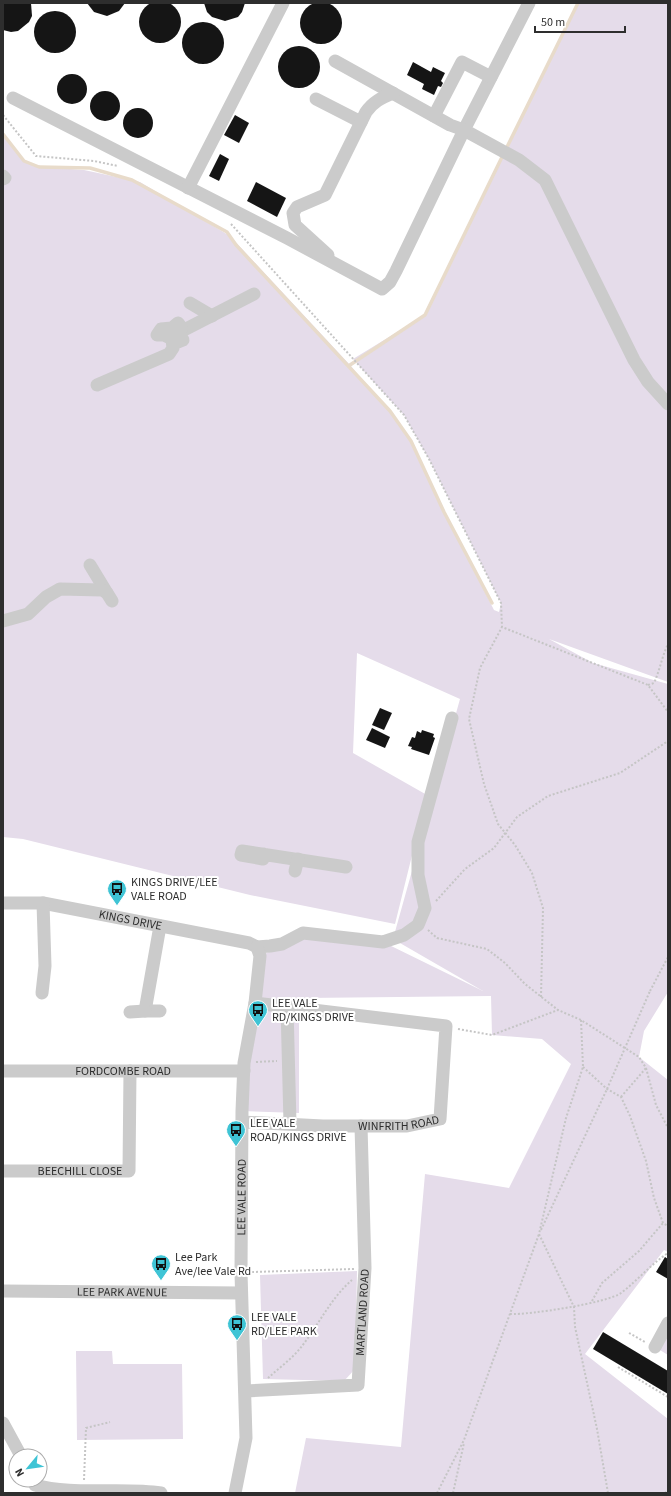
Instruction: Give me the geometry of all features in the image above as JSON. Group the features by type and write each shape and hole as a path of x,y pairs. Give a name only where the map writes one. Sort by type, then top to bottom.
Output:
{"street":[{"path":"188,188 283,3"},
{"path":"13,98 382,289 390,282 464,130 529,3"},
{"path":"335,61 450,125 464,130 512,156 545,180 634,360 648,382 668,404"},
{"path":"434,116 462,62 491,77"},
{"path":"342,268 295,225 294,212 297,207 325,195 366,112 373,103 381,97 393,93"},
{"path":"316,99 361,122"},
{"path":"3,176 5,178 3,179"},
{"path":"182,332 254,294"},
{"path":"190,302 212,316"},
{"path":"97,385 169,354 173,344 172,339 157,335 161,328 172,328 178,323 182,332 180,336 183,340 173,344"},
{"path":"3,621 28,614 46,597 60,589 96,590 110,597 90,565"},
{"path":"257,947 282,944 303,933 384,942 404,935 419,922 425,908 418,875 418,842 452,718"},
{"path":"259,859 337,869"},
{"name":"KINGS DRIVE","path":"3,903 43,903 249,943 257,947"},
{"path":"42,992 45,966 43,903"},
{"path":"145,1011 160,926"},
{"name":"LEE VALE ROAD","path":"235,1493 246,1438 241,1293 242,1122 244,1067 255,1003 260,956 257,947"},
{"path":"255,1003 446,1026"},
{"path":"287,1007 290,1123"},
{"path":"130,1012 160,1011"},
{"name":"WINFRITH ROAD","path":"242,1122 407,1126 440,1119 446,1026"},
{"name":"FORDCOMBE ROAD","path":"3,1070 130,1071 244,1067"},
{"name":"BEECHILL CLOSE","path":"3,1171 129,1171 130,1071"},
{"name":"MARTLAND ROAD","path":"245,1391 358,1385 365,1268 361,1126"},
{"name":"LEE PARK AVENUE","path":"3,1291 241,1293"},
{"path":"655,1347 668,1323"},
{"path":"3,1423 17,1448"},
{"path":"43,1488 103,1492 141,1490 161,1493"}],"path":[{"path":"3,115 36,156 94,161 125,168"},
{"path":"226,221 233,225 404,415 429,459 501,603 502,627 480,668 469,719 484,784 498,824 532,873 543,908 541,997"},
{"path":"502,627 648,685 668,712"},
{"path":"648,685 654,682 658,674 663,654 668,644"},
{"path":"433,905 465,869 494,848 516,816 548,796 620,773 668,741"},
{"path":"419,922 437,938 487,950 505,963 525,984 558,1010 581,1020 639,1057 646,1068 656,1105 668,1128"},
{"path":"437,1493 464,1440 539,1234 607,1089 650,991 668,958"},
{"path":"446,1026 492,1035 558,1010"},
{"path":"581,1020 583,1067 566,1118 539,1234 574,1307 575,1327 597,1429 608,1493"},
{"path":"244,1067 288,1060"},
{"path":"583,1067 607,1089 621,1097 630,1116 646,1161 654,1198 664,1223 668,1226"},
{"path":"621,1097 646,1068"},
{"path":"592,1302 602,1283 639,1251 664,1223"},
{"path":"510,1314 574,1307 620,1294 653,1263 668,1253"},
{"path":"241,1273 365,1268"},
{"path":"265,1390 266,1380 302,1346 344,1287 365,1268"},
{"path":"618,1367 668,1397"},
{"path":"84,1491 86,1428 110,1422"},
{"path":"453,1493 464,1440"},
{"path":"665,1493 668,1490"}],"shaded area":[{"path":"578,3 668,3 668,682 549,639 593,663 668,684 668,992 644,1031 639,1057 668,1080 668,1252 664,1250 585,1354 668,1419 668,1493 295,1493 306,1438 401,1447 425,1174 509,1188 571,1064 542,1039 492,1035 491,996 305,998 299,1009 299,1113 242,1111 260,956 304,936 383,942 483,991 393,939 460,699 357,653 353,753 427,795 395,924 250,895 23,839 3,837 3,134 25,162 44,167 84,170 140,182 230,236 350,365 390,411 411,441 444,512 494,610 499,612 501,603 429,459 404,415 353,359 425,315"},
{"path":"357,1271 355,1369 344,1381 263,1379 260,1275"},
{"path":"668,1325 668,1355 655,1347"},
{"path":"76,1351 112,1351 113,1364 182,1364 183,1439 77,1440"}],"building":[{"path":"160,1 175,7 181,22 175,37 160,43 145,37 139,22 145,7"},
{"path":"317,2 325,2 336,8 342,19 342,27 336,38 325,44 317,44 306,38 300,27 300,19 306,8"},
{"path":"3,3 31,3 32,16 29,22 18,31 11,32 3,30"},
{"path":"87,3 125,3 119,11 107,16 94,12"},
{"path":"204,3 245,3 242,12 238,17 225,21 212,17 207,12"},
{"path":"51,11 59,11 67,14 73,20 76,32 73,44 67,50 59,53 51,53 43,50 37,44 34,36 34,28 37,20 43,14"},
{"path":"199,22 207,22 215,25 221,31 224,43 221,55 215,61 207,64 199,64 191,61 185,55 182,47 182,39 185,31 191,25"},
{"path":"295,46 303,46 314,52 320,63 320,71 314,82 303,88 295,88 284,82 278,71 278,63 284,52"},
{"path":"413,62 431,72 433,67 445,73 441,81 443,83 441,87 438,86 434,95 422,89 424,84 407,75"},
{"path":"72,74 83,78 87,89 83,100 72,104 61,100 57,89 61,78"},
{"path":"105,91 116,95 120,106 116,117 105,121 94,117 90,106 94,95"},
{"path":"138,108 149,112 153,123 149,134 138,138 127,134 123,123 127,112"},
{"path":"235,115 249,123 239,143 224,135"},
{"path":"220,154 229,159 219,181 209,176"},
{"path":"256,182 286,198 277,217 247,201"},
{"path":"380,708 392,713 384,730 372,725"},
{"path":"372,728 390,737 385,748 366,740"},
{"path":"422,730 434,734 433,737 435,738 429,755 411,749 412,747 408,746 412,737 415,738 417,731 421,733"},
{"path":"665,1257 668,1259 668,1279 656,1272"},
{"path":"603,1332 668,1371 668,1394 593,1349"}],"waterway":[{"path":"506,149 578,3"},
{"path":"3,134 24,161 39,167 90,168 132,180 227,232 236,245 390,411 411,441 444,512 492,603"},
{"path":"350,365 425,315 503,155"}],"place":[{"name":"KINGS DRIVE/LEE VALE ROAD","path":"117,906"},
{"name":"LEE VALE RD/KINGS DRIVE","path":"258,1027"},
{"name":"LEE VALE ROAD/KINGS DRIVE","path":"236,1147"},
{"name":"Lee Park Ave/lee Vale Rd","path":"161,1281"},
{"name":"LEE VALE RD/LEE PARK","path":"237,1341"}]}
